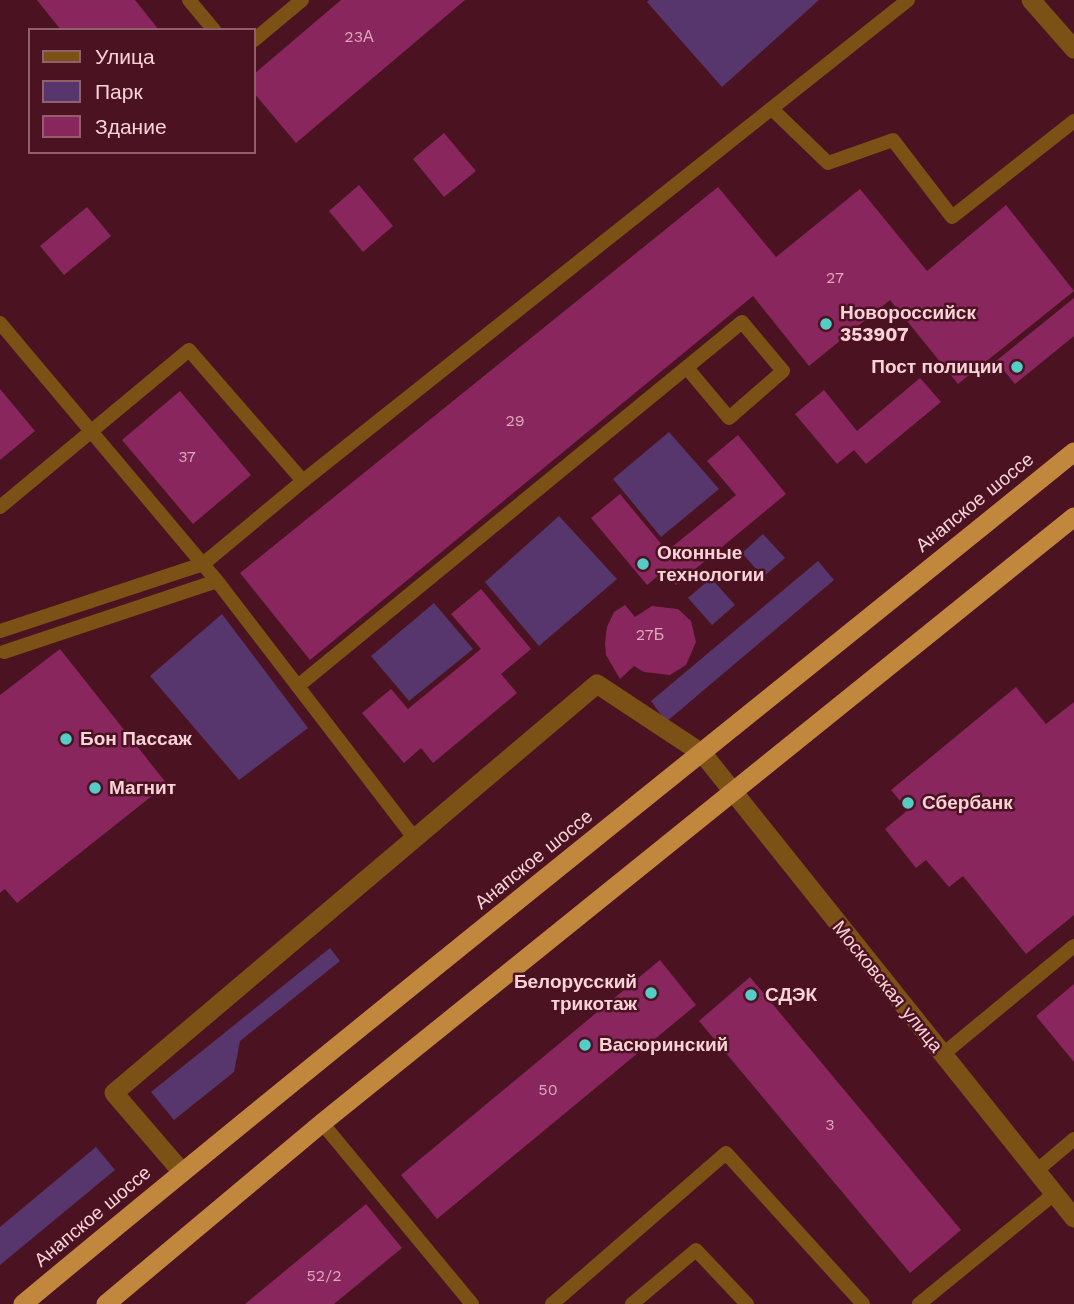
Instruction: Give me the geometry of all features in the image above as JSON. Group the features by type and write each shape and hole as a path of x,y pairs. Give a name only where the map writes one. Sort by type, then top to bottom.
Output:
{"highway":[{"name":"Анапское шоссе","path":"23,1304 182,1172 1074,452"},
{"path":"106,1304 322,1123 1074,517"}],"street":[{"path":"1031,0 1074,49"},
{"name":"Московская улица","path":"415,839 597,684 703,754 1074,1218"},
{"path":"182,1172 114,1093 415,839"}],"lane":[{"path":"189,0 212,28"},
{"path":"256,38 302,0"},
{"path":"0,631 203,564 303,481 908,0"},
{"path":"772,109 828,163 893,140 952,217 1074,121"},
{"path":"298,686 742,322 783,372 729,418 687,368"},
{"path":"0,323 217,581 415,839"},
{"path":"0,506 189,350 303,481"},
{"path":"4,652 217,581"},
{"path":"942,1055 1074,946"},
{"path":"322,1123 472,1304"},
{"path":"1035,1172 1074,1139"},
{"path":"552,1304 726,1153 863,1304"},
{"path":"919,1304 1054,1194"},
{"path":"632,1304 696,1250 747,1304"}],"green space":[{"path":"819,0 722,87 647,2"},
{"path":"669,432 719,489 661,537 613,479"},
{"path":"559,516 617,579 539,646 485,582"},
{"path":"763,534 785,558 763,577 742,553"},
{"path":"818,561 834,580 666,722 651,701"},
{"path":"711,578 735,605 712,625 688,598"},
{"path":"434,603 473,649 409,701 371,656"},
{"path":"222,614 308,728 239,780 150,676"},
{"path":"330,948 340,961 240,1041 234,1072 174,1120 151,1092"},
{"path":"96,1147 115,1170 0,1265 0,1227"}],"building":[{"path":"37,0 135,0 157,28 59,28"},
{"path":"341,0 465,0 296,143 256,95 256,72"},
{"path":"444,133 476,171 444,197 413,159"},
{"path":"359,185 393,226 363,252 329,211"},
{"path":"718,187 776,257 860,189 927,271 1006,205 1074,291 958,384 890,300 809,366 753,296 310,660 240,573"},
{"path":"87,207 111,236 64,275 40,246"},
{"path":"1074,298 1074,336 1015,384 996,361"},
{"path":"920,378 941,402 866,464 854,450 837,464 795,414 824,390 857,431"},
{"path":"0,389 35,431 0,460"},
{"path":"180,391 251,475 193,524 122,440"},
{"path":"738,435 786,494 676,585 664,571 647,585 591,518 620,494 667,551 736,495 707,461"},
{"path":"481,589 531,649 501,674 517,693 433,763 421,748 404,763 362,713 391,689 408,709 481,649 451,614"},
{"path":"625,605 635,617 652,606 678,609 691,621 696,642 686,665 670,675 644,672 634,666 620,679 606,655 605,643 607,627 614,612"},
{"name":"Бон Пассаж","path":"60,649 167,784 17,903 5,889 0,893 0,695"},
{"path":"1016,687 1046,724 1074,702 1074,915 1026,954 963,876 949,887 926,860 916,868 885,829 908,810 891,790"},
{"path":"660,960 696,1005 437,1219 401,1175"},
{"path":"750,977 961,1230 910,1273 699,1021"},
{"path":"1074,984 1074,1062 1036,1016"},
{"path":"366,1204 402,1248 334,1304 245,1304"}],"place":[{"name":"Новороссийск 353907","path":"826,324"},
{"name":"Пост полиции","path":"1017,367"},
{"name":"Оконные технологии","path":"643,564"},
{"name":"Бон Пассаж","path":"66,739"},
{"name":"Магнит","path":"95,788"},
{"name":"Сбербанк","path":"908,803"},
{"name":"Белорусский трикотаж","path":"651,993"},
{"name":"СДЭК","path":"751,995"},
{"name":"Васюринский","path":"585,1045"}]}
